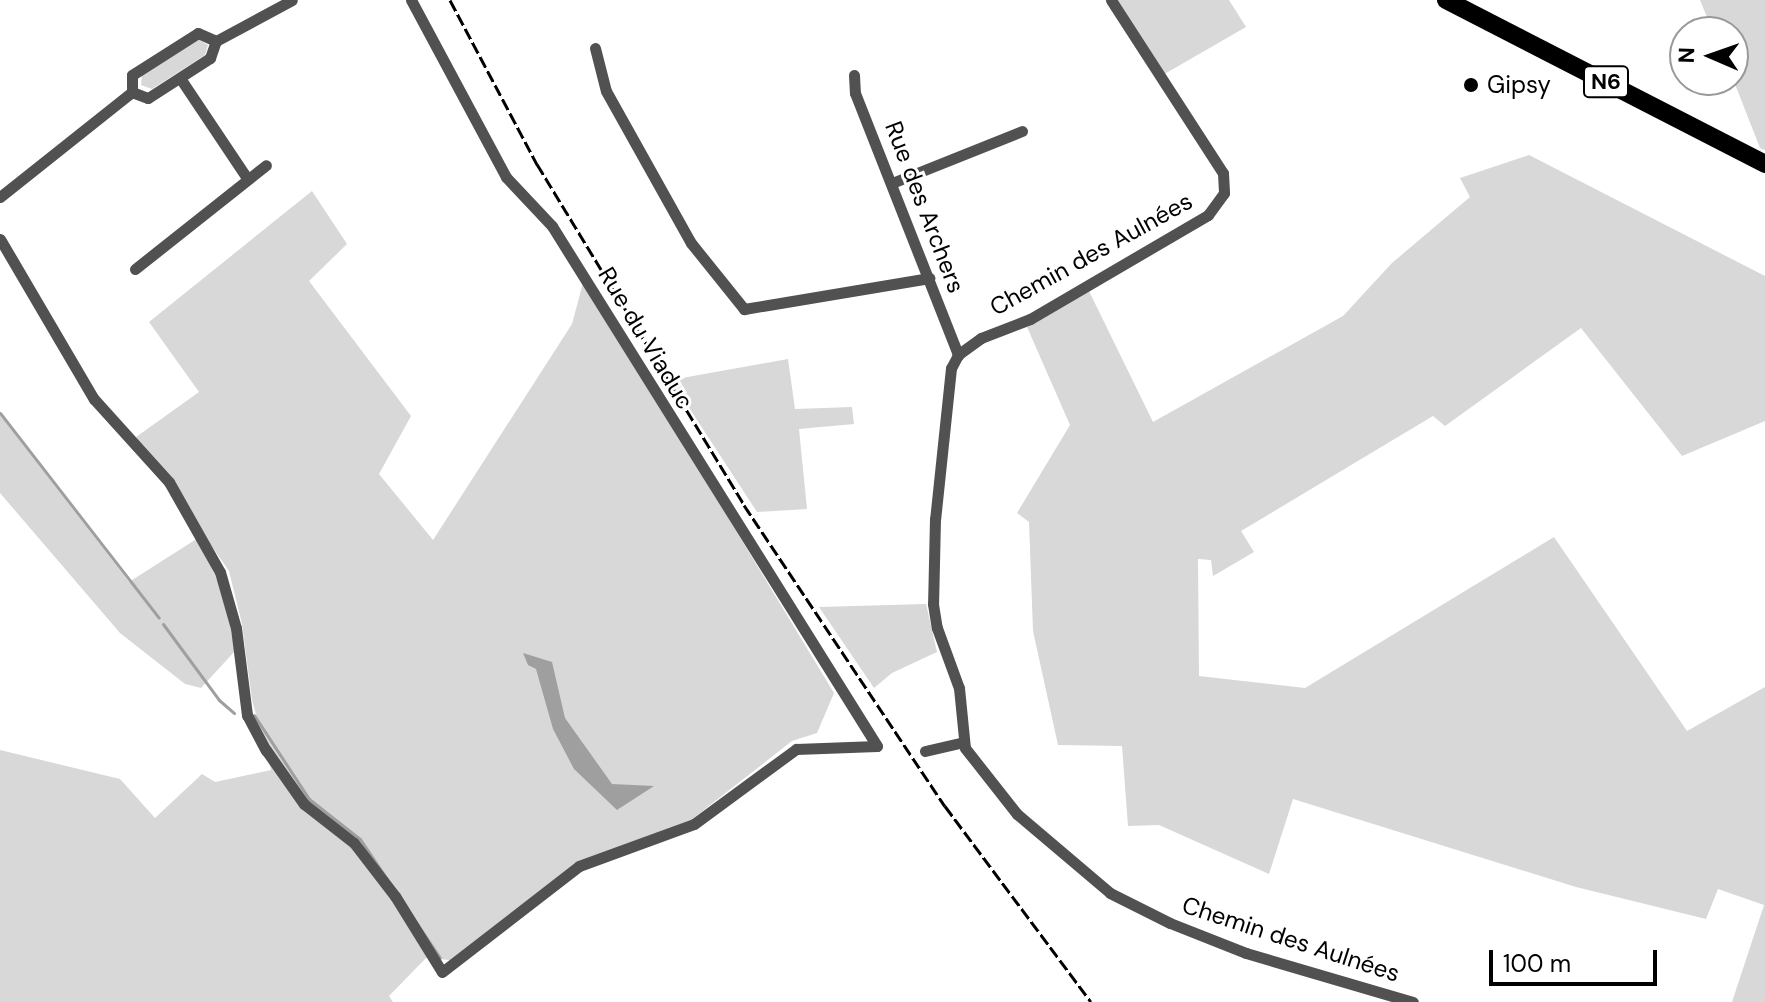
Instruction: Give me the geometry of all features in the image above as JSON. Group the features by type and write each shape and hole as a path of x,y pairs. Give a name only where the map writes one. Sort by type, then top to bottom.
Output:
{"main road":[{"name":"N6","path":"1446,0 1765,164"}],"street":[{"path":"132,92 148,98 210,58 216,41 292,0"},
{"name":"Rue du Viaduc","path":"0,239 94,399 169,482 220,572 236,628 247,715 266,750 304,804 354,843 395,896 442,972 579,866 694,824 796,749 877,746 707,480 552,226 506,177 411,0"},
{"name":"Chemin des Aulnées","path":"1111,0 1223,173 1225,184 1221,200 1208,215 1030,319 981,338 958,355 948,380 935,519 933,604 937,628 959,688 964,742 968,754 1017,814 1110,893 1170,923 1246,953 1413,1002"},
{"path":"132,92 132,75 198,33 216,41"},
{"path":"595,48 606,91 691,243 744,309 929,278"},
{"name":"Rue des Archers","path":"854,75 855,93 958,355"},
{"path":"180,78 247,178"},
{"path":"0,197 132,92"},
{"path":"892,183 1022,131"},
{"path":"135,269 266,165"},
{"path":"925,751 964,742"}],"shaded area":[{"path":"1111,0 1229,0 1246,27 1161,76"},
{"path":"1700,0 1765,0 1765,150 1760,148 1740,96 1749,96 1749,16 1706,16"},
{"path":"198,39 208,45 205,55 152,89 141,85 142,75"},
{"path":"1529,155 1765,276 1765,421 1682,456 1581,328 1445,426 1433,416 1241,531 1254,552 1213,576 1211,560 1198,559 1199,676 1305,688 1554,537 1687,731 1765,687 1765,1002 1732,1002 1764,905 1718,889 1706,919 1576,887 1293,799 1269,874 1159,825 1128,826 1122,746 1058,745 1033,631 1029,522 1017,513 1070,425 1027,327 1088,289 1153,422 1343,316 1392,263 1470,197 1460,178"},
{"path":"312,191 347,244 309,281 411,416 379,474 433,540 572,324 584,279 834,693 817,733 792,741 691,820 577,863 450,960 426,958 389,996 393,1002 0,1002 0,750 120,779 155,818 202,774 215,782 271,770 252,700 242,624 229,571 136,437 199,392 149,322"},
{"path":"788,359 795,409 852,407 854,424 799,429 807,509 757,512 671,380"},
{"path":"0,415 129,582 198,538 225,597 235,651 201,688 185,684 120,633 0,493"},
{"path":"926,604 937,652 892,673 874,688 819,607"},
{"path":"523,653 552,662 565,718 612,784 654,786 617,810 574,769 553,729 536,669 528,665"}],"waterway":[{"path":"0,413 159,618"},
{"path":"163,624 219,700 234,713"},
{"path":"254,715 309,799 360,839 440,958"}],"railway":[{"path":"450,0 537,164 744,505 945,806 1091,1002"}],"place":[{"name":"Gipsy","path":"1471,85"}]}
